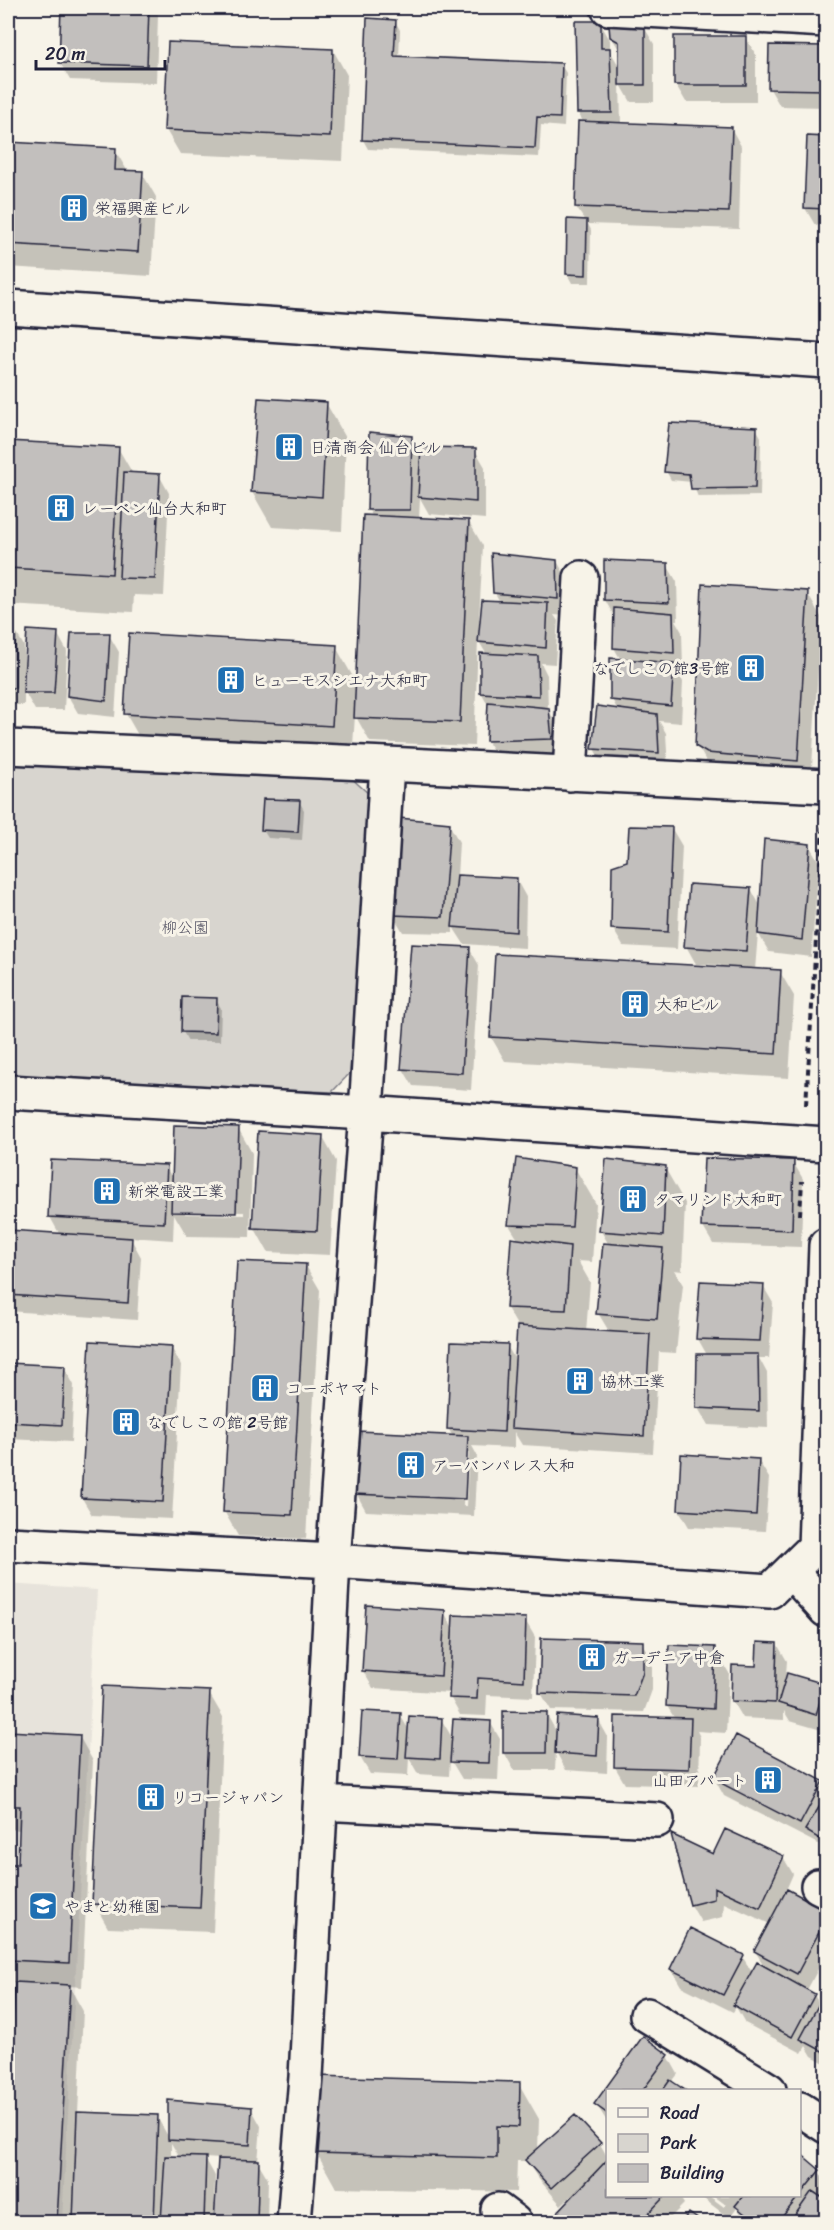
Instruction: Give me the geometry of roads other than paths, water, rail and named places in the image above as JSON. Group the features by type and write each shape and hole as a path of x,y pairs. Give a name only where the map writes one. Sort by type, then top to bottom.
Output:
{"street":[{"path":"608,8 826,20"},
{"path":"8,307 826,361"},
{"path":"570,774 581,578"},
{"path":"8,747 570,774 825,801"},
{"path":"294,2223 306,2078 333,1561 366,1113 387,764"},
{"path":"8,1092 826,1144"},
{"path":"8,1544 333,1561 770,1591 815,1547 825,1345 826,1245"},
{"path":"791,1571 826,1610"},
{"path":"321,1803 657,1820"},
{"path":"647,2015 766,2089"},
{"path":"801,2110 826,2126"}],"place":[{"name":"栄福興産ビル","path":"74,208"},
{"name":"日清商会 仙台ビル","path":"289,447"},
{"name":"レーベン仙台大和町","path":"61,508"},
{"name":"なでしこの館3号館","path":"751,668"},
{"name":"ヒューモスシエナ大和町","path":"231,680"},
{"name":"大和ビル","path":"635,1004"},
{"name":"新栄電設工業","path":"107,1191"},
{"name":"タマリンド大和町","path":"633,1199"},
{"name":"協林工業","path":"580,1381"},
{"name":"コーポヤマト","path":"265,1388"},
{"name":"なでしこの館 2号館","path":"126,1422"},
{"name":"アーバンパレス大和","path":"411,1465"},
{"name":"ガーデニア中倉","path":"592,1657"},
{"name":"山田アパート","path":"768,1780"},
{"name":"リコージャパン","path":"151,1797"},
{"name":"やまと幼稚園","path":"43,1906"}],"park label":[{"name":"柳公園","path":"185,927"}]}
